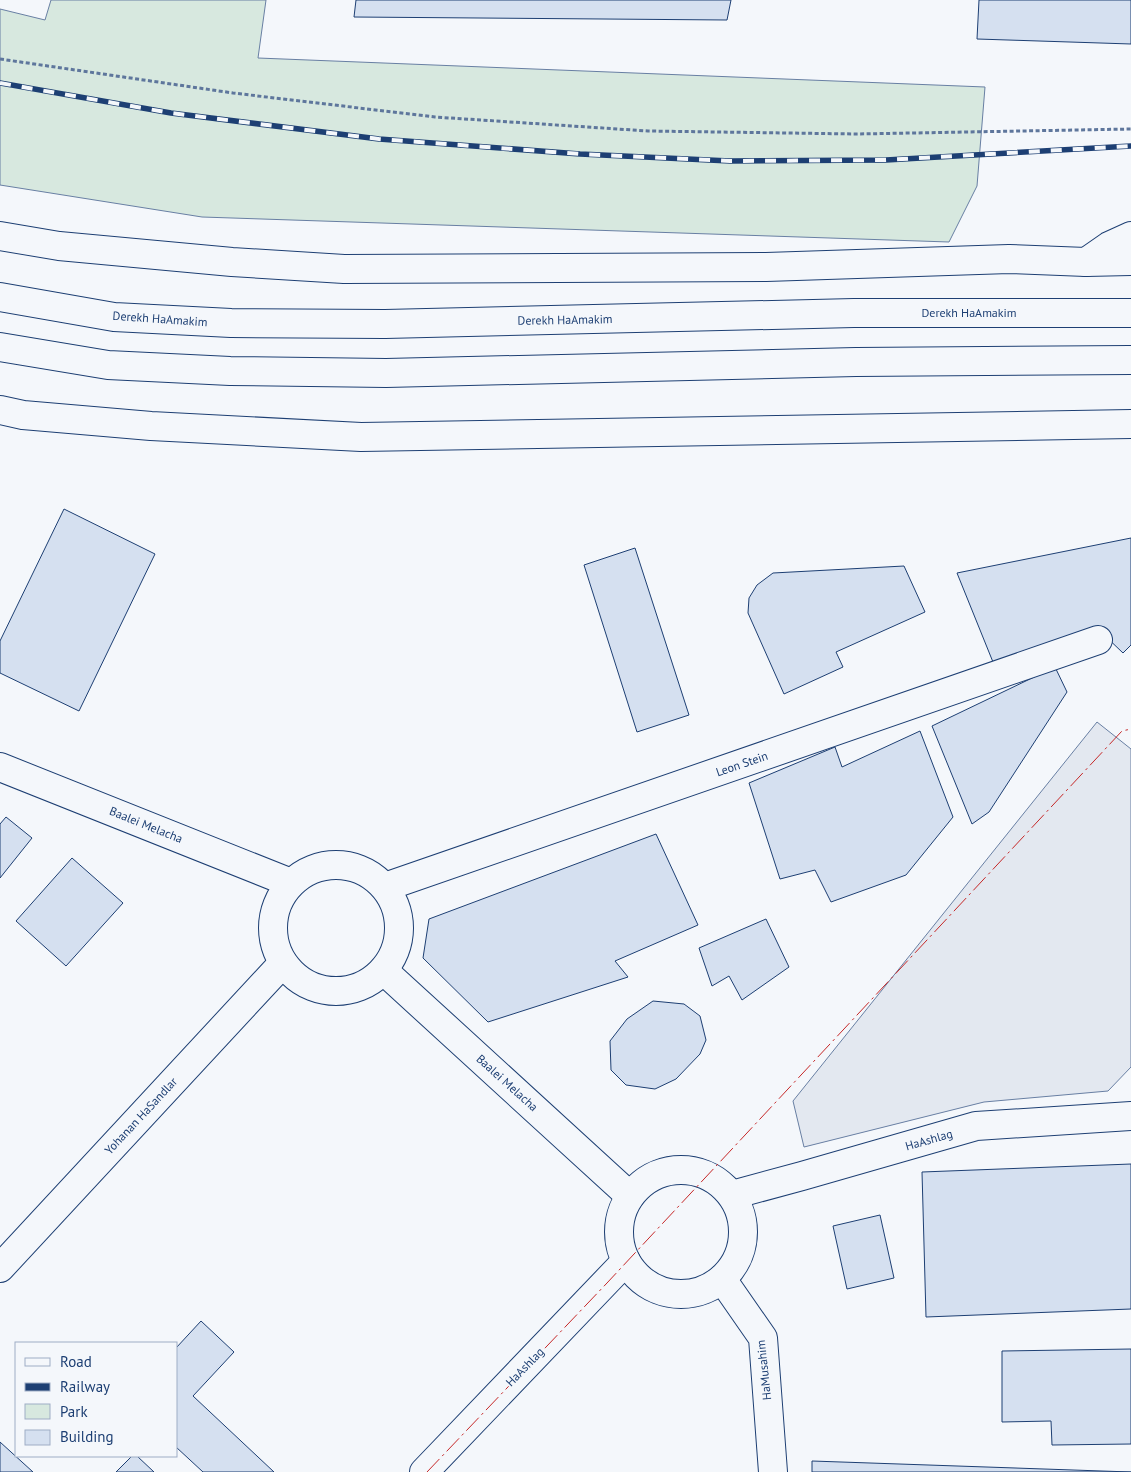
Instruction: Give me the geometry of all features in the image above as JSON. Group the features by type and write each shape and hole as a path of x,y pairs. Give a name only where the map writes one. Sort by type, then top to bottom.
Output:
{"main road":[{"path":"0,236 59,246 203,260 344,269 766,267 1009,260 1086,262 1131,260"},
{"path":"1086,262 1109,246 1131,236"},
{"name":"Derekh HaAmakim","path":"0,297 114,317 231,323 385,324 854,313 1131,313"},
{"path":"0,347 108,365 230,371 386,373 856,362 1131,360"},
{"path":"0,410 23,415 151,426 361,437 1131,424"},
{"path":"1095,425 1131,431"},
{"name":"Leon Stein","path":"385,887 1098,640"},
{"name":"Baalei Melacha","path":"0,767 292,883"},
{"path":"329,864 350,865 369,873 385,887 395,902 400,920 400,929 394,955 384,971 369,983 351,990 332,992 313,987 296,978 283,963 274,943 273,922 279,901 292,883 308,870 329,864"},
{"name":"Yohanan HaSandlar","path":"0,1268 283,963"},
{"name":"Baalei Melacha","path":"384,971 630,1196"},
{"name":"HaAshlag","path":"732,1194 976,1126 1131,1116"},
{"path":"681,1169 700,1172 718,1181 732,1194 740,1211 744,1229 742,1248 734,1265 722,1279 706,1289 688,1294 670,1294 652,1287 637,1276 626,1261 620,1245 619,1228 622,1211 630,1196 644,1182 661,1173 681,1169"},
{"name":"HaAshlag","path":"424,1472 626,1261"},
{"name":"HaMusahim","path":"722,1279 763,1338 773,1472"}],"path":[{"path":"0,59 233,93 435,117 648,131 857,134 1131,129"}],"green space":[{"path":"51,0 266,0 258,58 985,87 977,186 949,242 202,217 0,185 0,9 45,20"}],"shaded area":[{"path":"1097,722 1131,749 1131,1067 1108,1091 984,1102 804,1147 793,1101"}],"building":[{"path":"356,0 731,0 727,20 354,17"},
{"path":"979,0 1131,0 1131,44 977,39"},
{"path":"64,509 155,554 79,711 0,673 0,641"},
{"path":"1131,538 1131,645 1123,653 1100,631 997,672 957,573"},
{"path":"635,548 689,715 637,732 584,565"},
{"path":"904,566 925,612 836,652 843,667 784,694 748,613 749,598 757,585 773,573"},
{"path":"1055,667 1067,692 989,812 972,824 932,726"},
{"path":"920,731 953,817 906,875 831,902 815,870 780,879 749,783 835,747 842,767"},
{"path":"6,817 32,838 0,878 0,824"},
{"path":"656,834 698,925 615,961 628,977 488,1022 423,958 429,919"},
{"path":"72,858 123,903 66,966 16,921"},
{"path":"766,919 789,967 742,1000 729,976 712,986 699,948"},
{"path":"653,1001 684,1004 700,1016 706,1040 700,1054 676,1079 655,1089 626,1085 611,1070 610,1041 627,1019"},
{"path":"1131,1164 1131,1309 926,1317 922,1172"},
{"path":"880,1215 894,1278 847,1289 833,1226"},
{"path":"201,1321 234,1352 193,1396 274,1472 203,1472 178,1449 178,1346"},
{"path":"1131,1349 1131,1444 1052,1445 1051,1421 1002,1422 1002,1351"},
{"path":"0,1442 33,1472 0,1472"},
{"path":"131,1457 138,1457 154,1472 116,1472"},
{"path":"812,1461 1131,1472 812,1472"}],"railway":[{"path":"0,83 171,113 379,139 580,154 730,161 886,160 1131,146"}],"power":[{"path":"427,1472 607,1283 1122,731 1131,729"}]}
